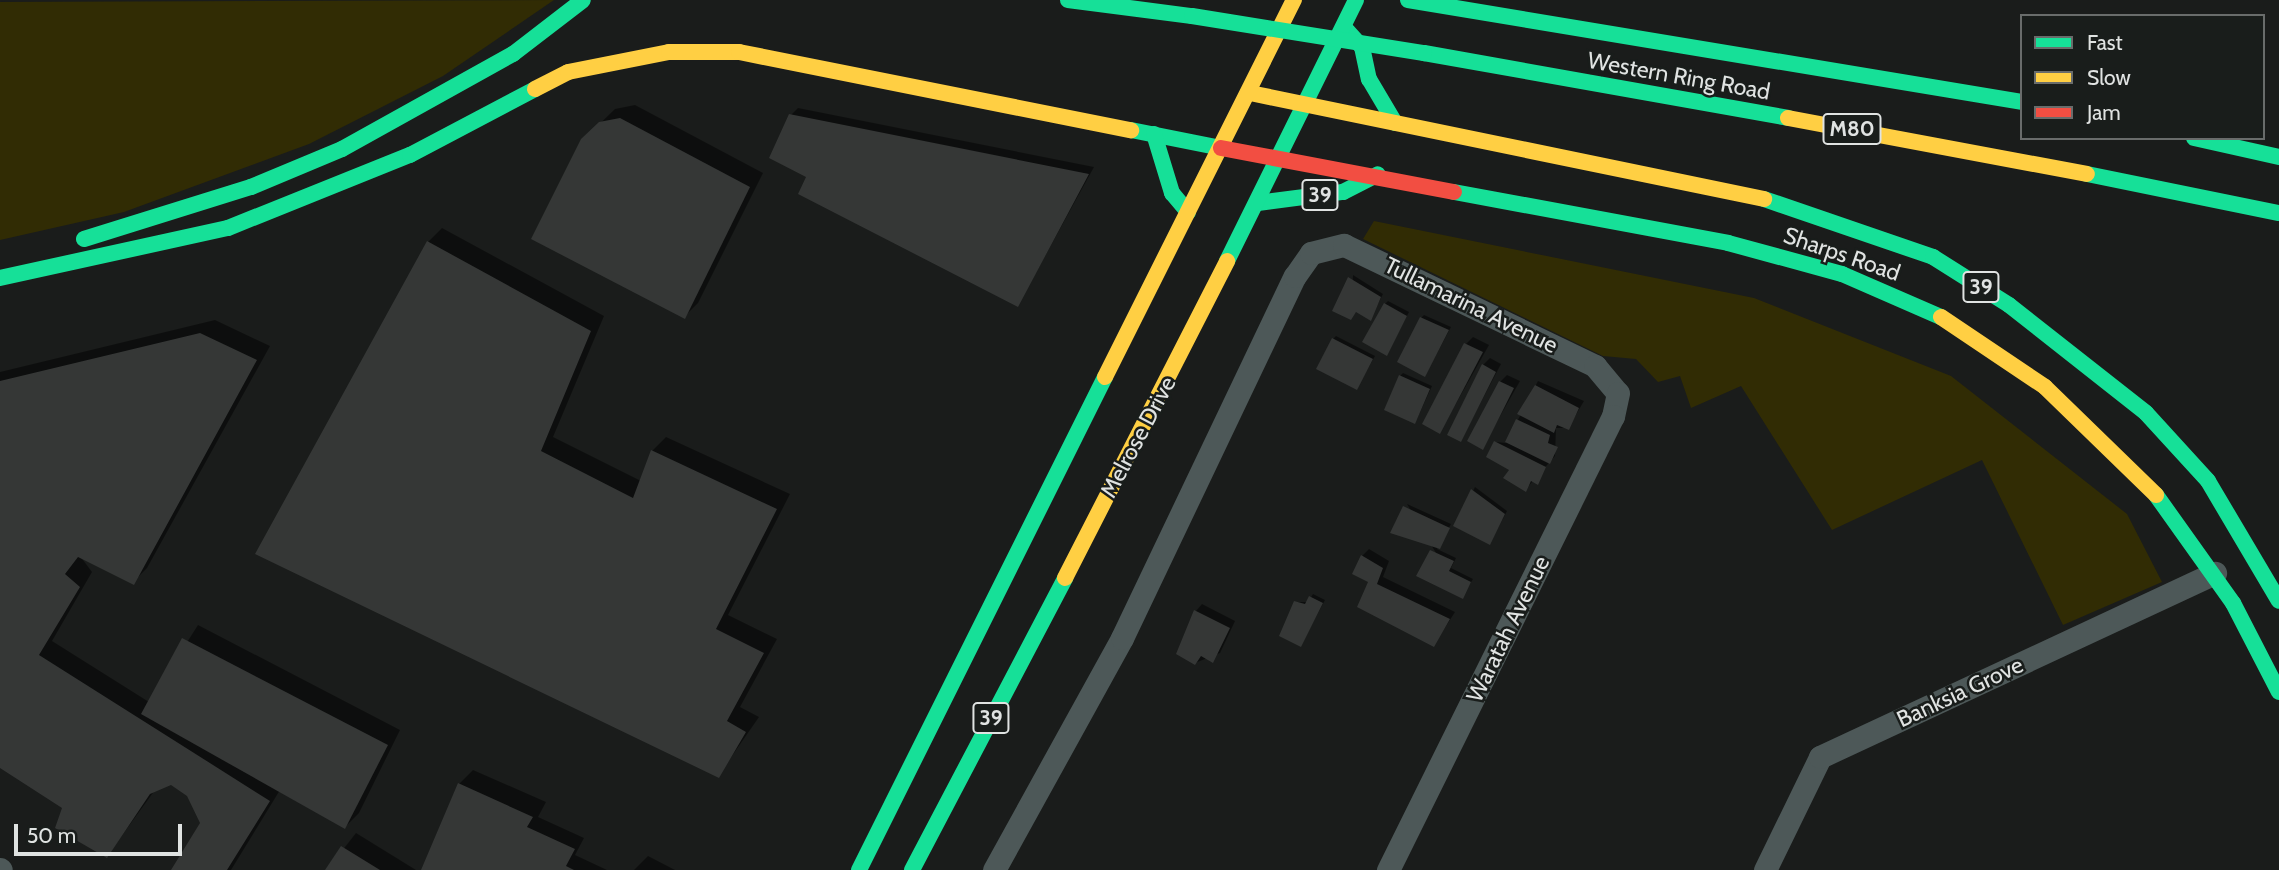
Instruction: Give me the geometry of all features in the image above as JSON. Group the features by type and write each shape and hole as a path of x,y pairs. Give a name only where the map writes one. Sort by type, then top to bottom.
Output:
{"main road":[{"path":"71,243 251,187 342,149 513,54 583,0"},
{"name":"Western Ring Road","path":"1068,0 1192,16 1424,53 1949,146 2279,213"},
{"path":"1250,93 1294,0"},
{"name":"Melrose Drive","path":"912,870 1281,159 1356,0"},
{"name":"Western Ring Road","path":"1408,0 1872,74 2020,103"},
{"path":"1344,27 1362,47 1369,79 1395,123"},
{"path":"1815,49 1872,74"},
{"name":"Sharps Road","path":"0,278 38,275 228,228 410,155 568,72 651,54 739,52 1221,148 1378,174 1767,252 1842,274 1934,313 2045,387 2110,445 2183,525 2215,573 2279,692"},
{"name":"Sharps Road","path":"1250,93 1780,202 1859,226 1960,274 2079,356 2146,413 2208,481 2279,601"},
{"name":"39","path":"859,870 1250,93"},
{"path":"1154,134 1172,193 1188,212"},
{"path":"2203,140 2279,157"},
{"name":"39","path":"1258,203 1343,192 1378,174"},
{"path":"1934,313 1960,274"},
{"path":"925,738 969,760"}],"street":[{"name":"Tullamarina Avenue","path":"994,870 1122,638 1294,276 1318,250 1352,247 1595,366 1616,386"},
{"name":"Waratah Avenue","path":"1388,870 1613,416 1616,386"},
{"name":"Banksia Grove","path":"1765,870 1820,757 2215,573"}],"shaded area":[{"path":"554,0 443,76 309,144 124,212 0,240 0,2"},
{"path":"1374,221 1754,298 1951,376 2127,514 2162,582 2063,625 1982,460 1832,530 1741,386 1691,408 1680,376 1658,382 1636,359 1603,356 1363,239"}],"building":[{"path":"789,114 1089,174 1018,307 798,194 806,177 769,158"},
{"path":"620,118 750,187 685,319 531,239 581,139 599,122"},
{"path":"427,241 591,331 541,451 633,498 651,450 777,509 716,629 764,653 727,721 746,732 719,778 255,554"},
{"path":"1348,277 1381,297 1371,321 1356,312 1351,320 1332,311"},
{"path":"1384,303 1407,316 1387,356 1362,342"},
{"path":"1420,317 1449,330 1425,377 1397,362"},
{"path":"200,333 257,360 134,585 78,557 65,574 80,587 39,655 270,801 227,870 171,870 200,823 187,796 171,785 150,794 107,858 55,828 62,808 0,768 0,381"},
{"path":"1332,338 1373,359 1357,390 1316,369"},
{"path":"1464,343 1483,352 1440,434 1422,424"},
{"path":"1482,364 1496,372 1461,442 1447,435"},
{"path":"1399,375 1430,389 1415,424 1384,410"},
{"path":"1499,381 1514,388 1483,450 1467,441"},
{"path":"1535,385 1579,408 1569,430 1557,425 1554,433 1517,414"},
{"path":"1516,419 1550,435 1548,443 1558,447 1550,464 1505,442"},
{"path":"1494,441 1546,467 1538,485 1531,481 1526,492 1503,478 1509,470 1486,457"},
{"path":"1471,489 1505,514 1490,545 1453,526"},
{"path":"1403,506 1450,528 1440,549 1390,533"},
{"path":"1430,550 1454,561 1449,571 1471,582 1463,599 1416,576"},
{"path":"1361,555 1383,568 1377,584 1450,619 1434,647 1357,607 1368,582 1352,574"},
{"path":"1309,596 1323,603 1301,647 1279,636 1294,601 1305,604"},
{"path":"1194,610 1230,628 1213,663 1201,656 1195,665 1176,654"},
{"path":"182,638 388,745 345,829 141,714"},
{"path":"458,783 533,817 527,827 575,849 566,866 574,870 421,870"},
{"path":"341,846 380,870 325,870"}],"traffic: fast":[{"path":"84,239 251,187 342,149 513,54 583,0"},
{"path":"1068,0 1192,16"},
{"path":"1227,261 1356,0"},
{"path":"1408,0 2020,102"},
{"path":"1192,16 1424,53"},
{"path":"1344,27 1362,47 1369,79 1395,123"},
{"path":"1424,53 1788,118"},
{"path":"0,278 228,228 410,155 535,89"},
{"path":"1131,130 1221,148"},
{"path":"1154,134 1172,193 1188,212"},
{"path":"2203,140 2279,157"},
{"path":"1258,203 1343,192 1378,174"},
{"path":"2087,174 2279,213"},
{"path":"1454,192 1728,243 1842,274 1941,317"},
{"path":"1764,199 1933,257 2009,305 2146,413 2208,481 2279,601"},
{"path":"859,870 1105,377"},
{"path":"2156,495 2233,603 2279,692"},
{"path":"912,870 1065,578"}],"traffic: slow":[{"path":"1105,377 1294,0"},
{"path":"535,89 568,72 669,52 739,52 1131,130"},
{"path":"1250,93 1764,199"},
{"path":"1788,118 2087,174"},
{"path":"1065,578 1227,261"},
{"path":"1941,317 2045,387 2156,495"}],"traffic: jam":[{"path":"1221,148 1454,192"}]}
